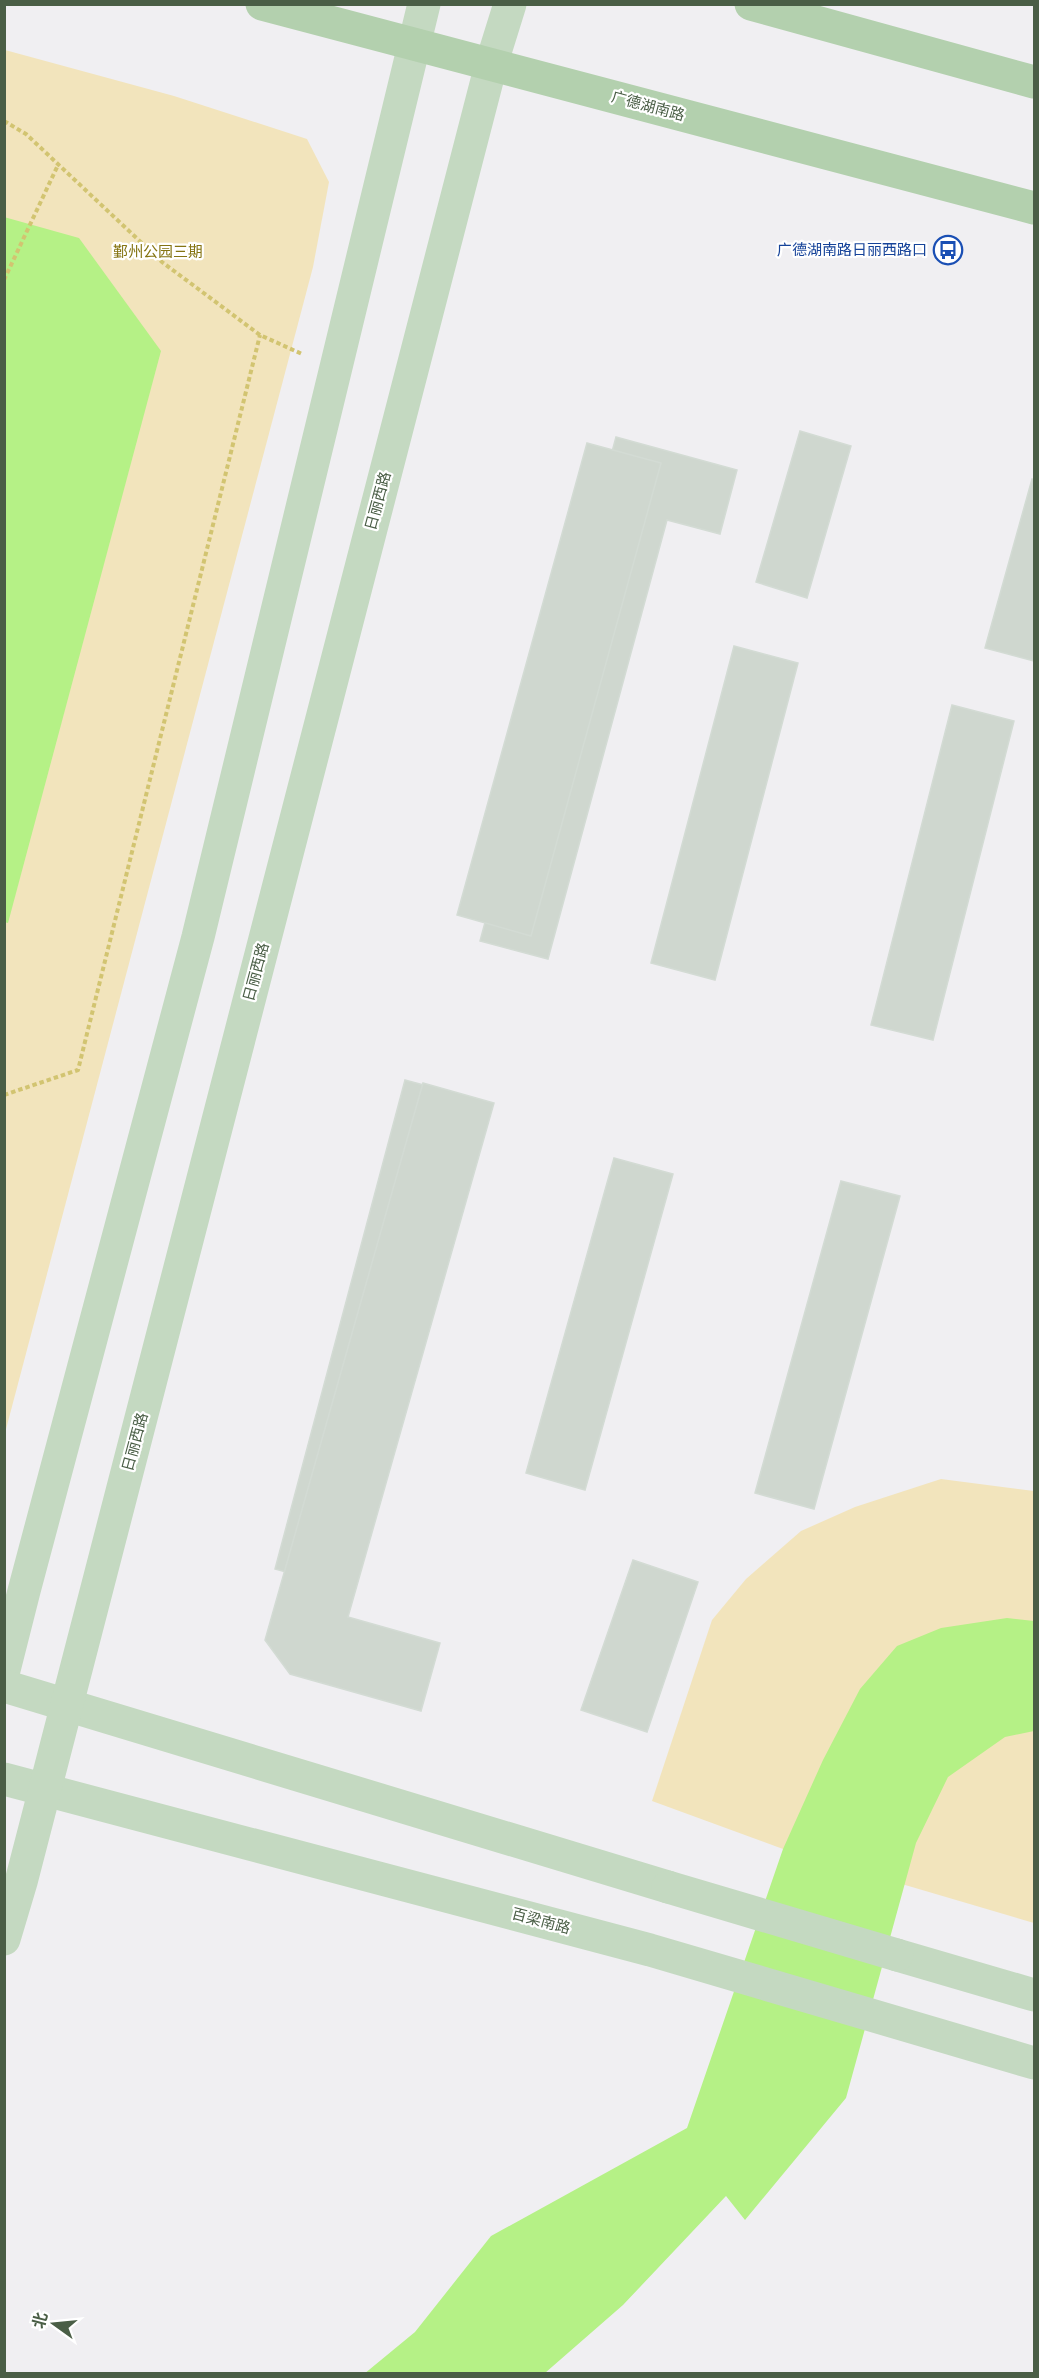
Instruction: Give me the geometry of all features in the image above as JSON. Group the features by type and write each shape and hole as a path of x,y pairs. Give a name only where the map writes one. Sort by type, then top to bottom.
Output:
{"main road":[{"name":"广德湖南路","path":"262,4 1035,208"},
{"path":"4,1670 198,937 424,4"},
{"name":"日丽西路","path":"4,1939 45,1789 491,65 510,4"},
{"path":"751,4 1035,82"},
{"path":"4,1686 67,1703 668,1887 1035,1995"},
{"name":"百梁南路","path":"4,1779 650,1950 1035,2063"}],"path":[{"path":"4,121 26,134 162,262 261,335 335,369"},
{"path":"4,280 58,165"},
{"path":"4,1095 78,1070 261,335"}],"green space":[{"name":"鄞州公园三期","path":"5,50 174,96 307,139 329,182 313,267 5,1433"},
{"path":"941,1479 1034,1491 1034,1923 783,1849 652,1801 712,1620 746,1579 801,1531 855,1507"}],"shaded area":[{"path":"4,217 79,238 161,351 8,923 4,922"},
{"path":"1007,1618 1034,1621 1034,1731 1005,1737 948,1777 916,1843 846,2098 745,2220 726,2196 623,2305 545,2373 364,2374 415,2332 491,2236 687,2128 783,1849 823,1760 860,1689 897,1646 941,1628"}],"building":[{"path":"800,431 851,446 807,598 756,582"},
{"path":"616,437 737,470 720,534 667,520 548,959 480,941"},
{"path":"587,443 661,463 531,936 457,915"},
{"path":"1032,479 1034,480 1034,661 985,648"},
{"path":"734,646 798,663 715,980 651,963"},
{"path":"952,705 1014,721 933,1040 871,1025"},
{"path":"405,1080 472,1098 341,1587 275,1569"},
{"path":"423,1083 494,1103 348,1617 440,1643 421,1711 290,1674 265,1640"},
{"path":"614,1158 673,1174 585,1490 526,1473"},
{"path":"841,1181 900,1196 814,1509 755,1493"},
{"path":"633,1560 698,1582 647,1732 581,1710"}],"place":[{"name":"广德湖南路日丽西路口","path":"948,250"}]}
